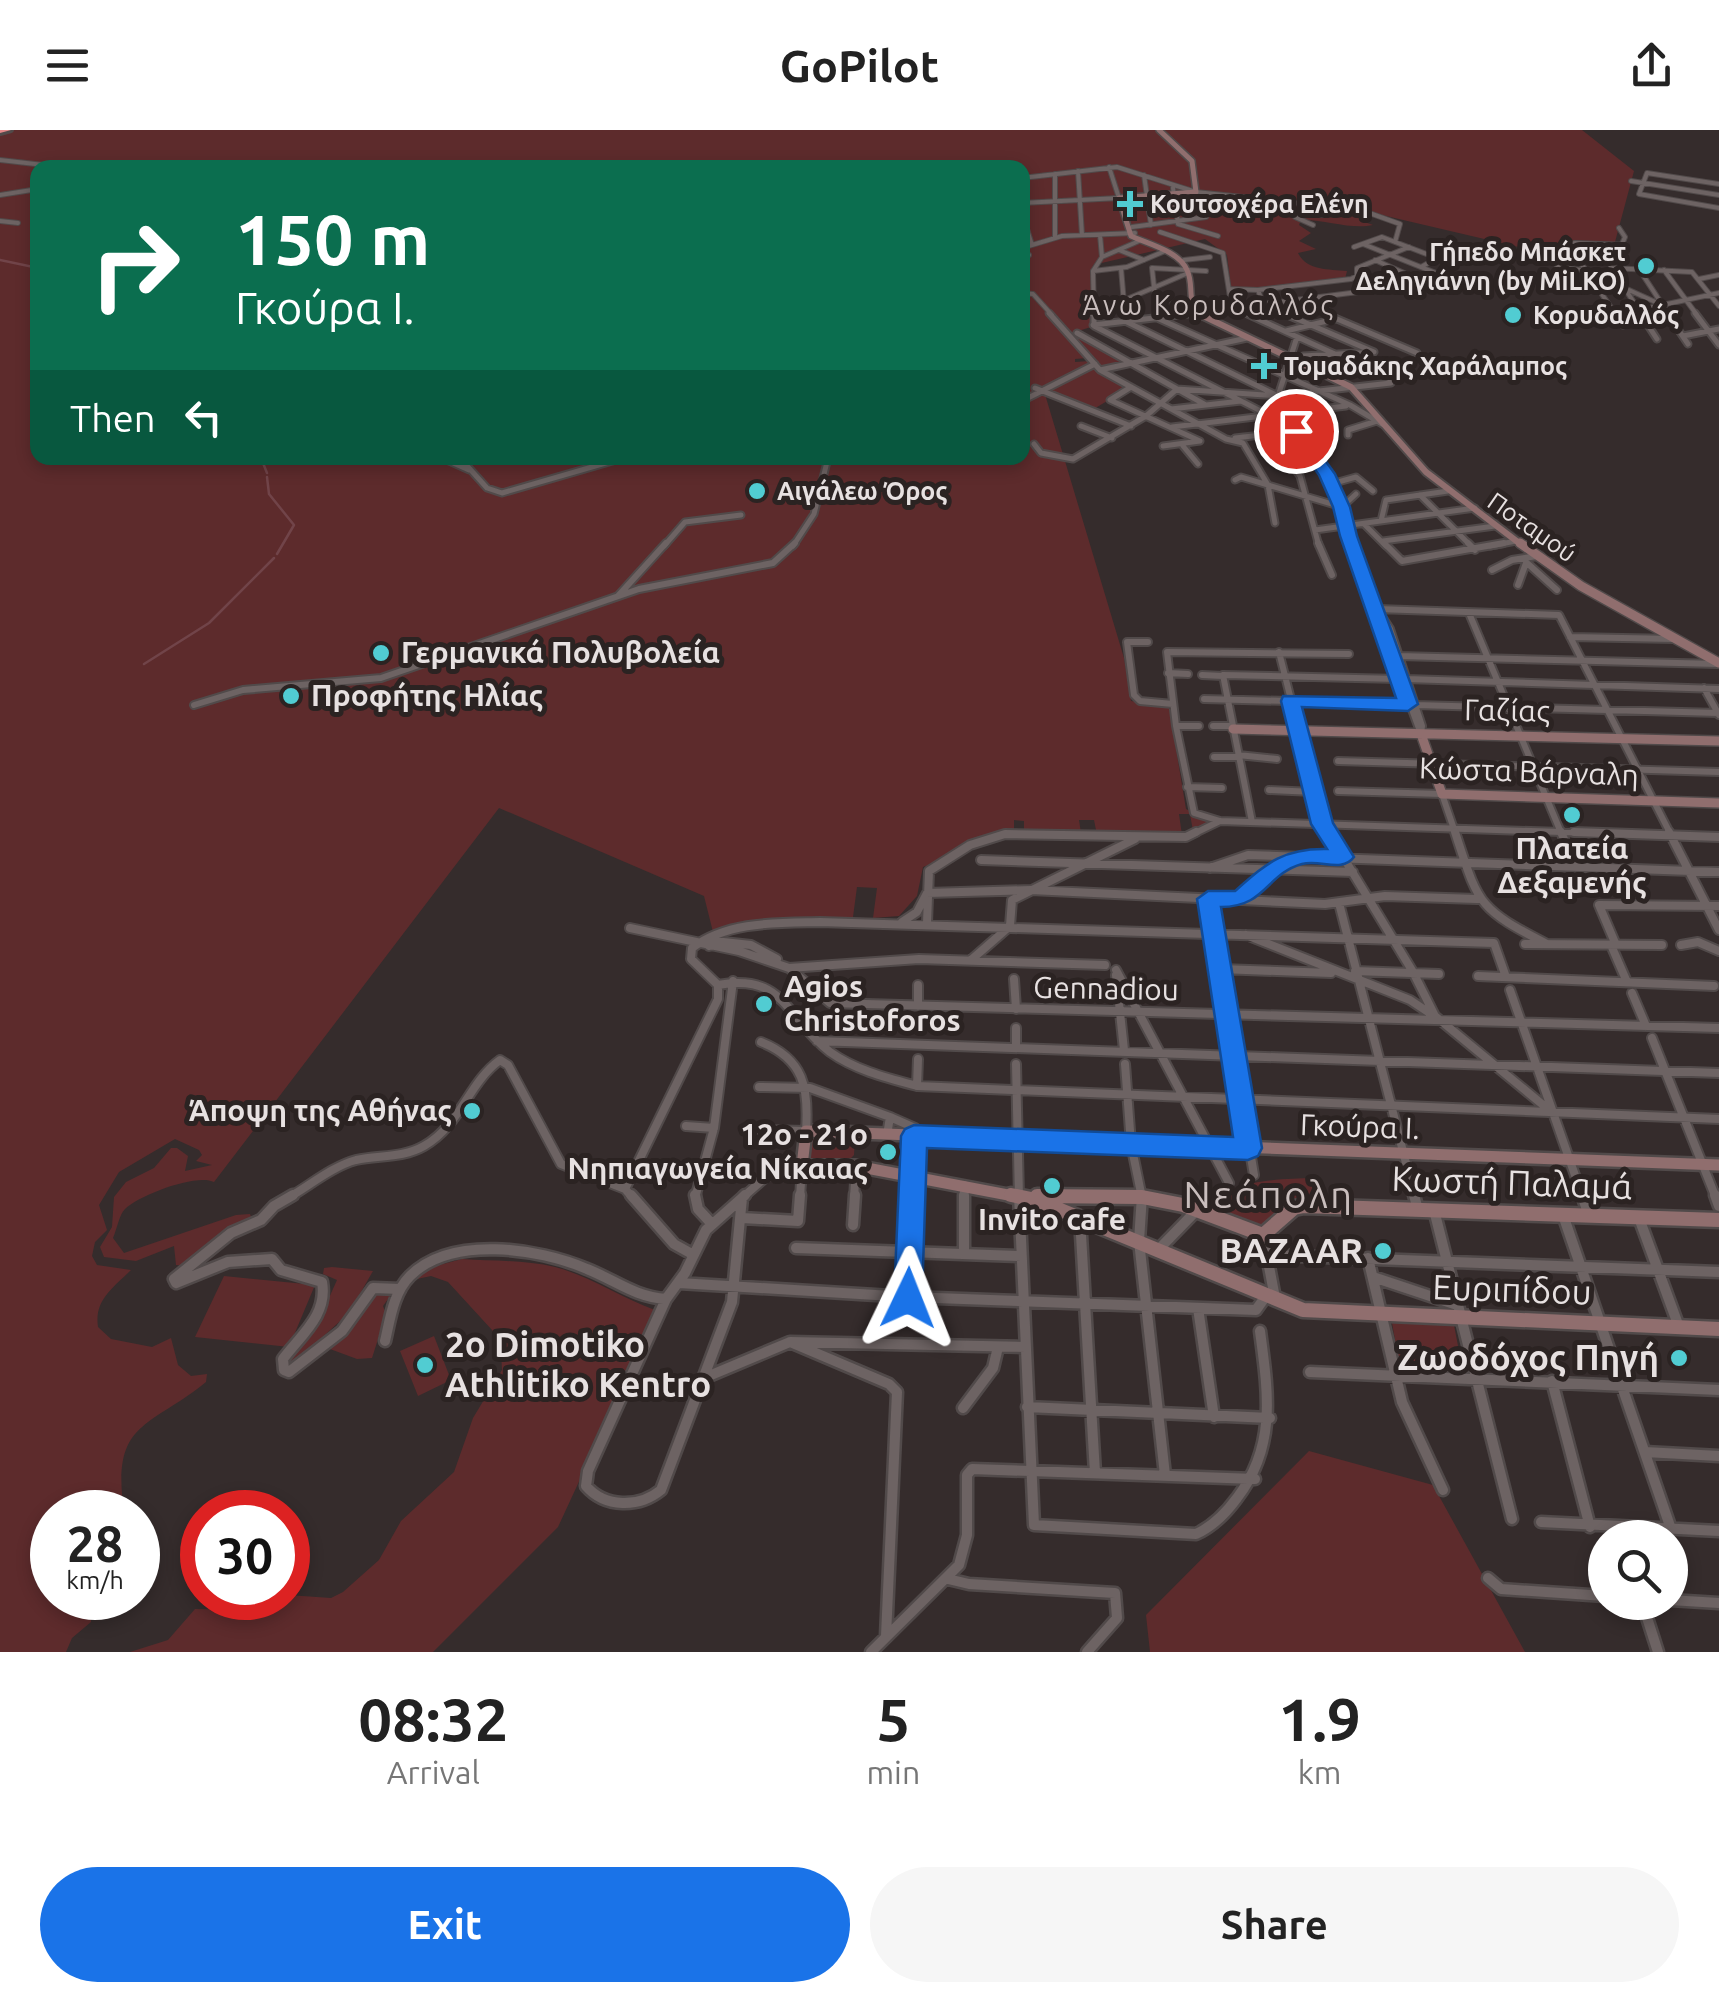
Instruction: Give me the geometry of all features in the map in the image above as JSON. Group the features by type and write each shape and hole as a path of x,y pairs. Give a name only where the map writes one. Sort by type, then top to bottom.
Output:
{"highway":[{"path":"0,131 8,130"}],"street":[{"path":"1160,130 1188,152 1194,162 1196,192"},
{"path":"0,158 30,162"},
{"path":"1111,167 1132,230 1141,240 1184,260 1210,257"},
{"path":"1030,177 1111,167 1229,199 1257,198 1380,214 1400,224 1394,242"},
{"path":"1078,171 1082,233"},
{"path":"1647,173 1669,176 1718,184 1716,207 1640,195 1647,173"},
{"path":"1055,174 1055,238"},
{"path":"1144,175 1150,226"},
{"path":"1664,199 1669,176"},
{"path":"1688,203 1694,180"},
{"path":"1630,181 1718,194"},
{"path":"1173,184 1178,223"},
{"path":"0,194 30,190"},
{"path":"1030,203 1196,192 1201,195 1206,217 1100,235 1082,233"},
{"path":"1257,198 1261,210 1324,215"},
{"path":"1294,212 1295,217 1313,226"},
{"path":"0,221 18,223"},
{"path":"1093,325 1093,271 1102,257 1178,223 1218,236"},
{"path":"1619,228 1625,237 1622,244"},
{"path":"1030,247 1082,233 1132,230"},
{"path":"1160,232 1224,255 1231,303 1240,311 1392,380 1170,409"},
{"path":"1100,235 1102,257"},
{"path":"1193,242 1209,235"},
{"path":"1030,238 1032,245"},
{"path":"1354,248 1381,238 1432,255 1474,260"},
{"path":"1141,240 1165,251 1189,271"},
{"path":"1606,259 1626,247 1575,243 1542,251 1560,267 1587,270 1662,304"},
{"path":"1364,244 1471,287"},
{"path":"1229,289 1258,290 1351,279 1357,276 1357,268 1409,247"},
{"path":"1118,250 1144,260"},
{"path":"1093,271 1122,268 1165,251"},
{"path":"1421,268 1437,259 1432,255"},
{"path":"1156,318 1152,268 1206,271 1197,258"},
{"path":"1578,259 1623,325"},
{"path":"1606,259 1657,339"},
{"path":"1606,259 1627,269"},
{"path":"1184,260 1197,313"},
{"path":"1375,260 1424,282"},
{"path":"1122,268 1125,322"},
{"path":"1612,268 1684,271 1699,280 1719,306"},
{"path":"1639,270 1688,344"},
{"path":"1664,270 1719,345"},
{"path":"1092,314 1189,271"},
{"path":"1699,280 1718,271"},
{"path":"1310,287 1322,296"},
{"path":"1258,290 1260,305"},
{"path":"1240,311 1374,290"},
{"path":"1030,293 1098,367 1226,439 1243,443 1268,485 1276,523"},
{"path":"1639,310 1719,293"},
{"path":"1093,325 1197,313 1293,358 1361,356 1374,352 1260,305 1168,300"},
{"path":"1294,300 1417,353"},
{"path":"1193,302 1207,317 1353,386"},
{"path":"1156,318 1350,405 1386,426"},
{"path":"1284,331 1335,318"},
{"path":"1125,322 1278,396"},
{"path":"1093,325 1270,414 1296,431 1342,507 1476,898 1506,923 1547,944"},
{"path":"1684,336 1719,329"},
{"path":"1076,333 1206,405"},
{"path":"1278,396 1297,337"},
{"path":"1030,396 1098,367 1131,364 1247,338"},
{"name":"Ποταμού","path":"1353,386 1422,469 1448,491 1585,584 1719,662"},
{"name":"Ποταμού","path":"1353,386 1433,474 1495,526 1537,556 1719,662"},
{"path":"1131,388 1110,400 1200,441 1163,446"},
{"path":"1177,389 1278,396"},
{"path":"1066,460 1131,426 1162,405 1177,389"},
{"path":"1039,390 1131,426"},
{"path":"1172,427 1350,405"},
{"path":"1316,424 1330,418 1319,409"},
{"path":"1348,434 1348,430 1377,421"},
{"path":"1082,426 1112,438"},
{"path":"1226,439 1296,431"},
{"path":"1270,434 1300,476 1302,494 1332,575"},
{"path":"1034,444 1041,453 1078,464"},
{"path":"1183,446 1198,464"},
{"path":"457,465 468,470"},
{"path":"465,465 487,488 502,493 599,465"},
{"path":"194,705 243,690 382,678 618,596 683,578 755,568 779,560 814,514 826,465"},
{"path":"1235,480 1239,476 1342,507"},
{"path":"1331,484 1356,476 1373,491"},
{"path":"1381,522 1386,500 1448,491"},
{"path":"1342,507 1356,494"},
{"path":"1420,495 1475,550"},
{"path":"1315,530 1473,508"},
{"path":"618,596 686,522 741,514"},
{"path":"1364,524 1402,561 1516,541"},
{"path":"1383,542 1495,526"},
{"path":"1518,584 1524,562 1537,556"},
{"path":"1492,570 1512,560 1524,562 1557,590 1540,591"},
{"path":"1377,609 1558,615 1719,930"},
{"path":"1377,609 1383,614 1402,679"},
{"path":"1470,613 1576,866"},
{"path":"1570,637 1676,639"},
{"path":"1148,642 1128,642 1134,695 1140,701 1173,704"},
{"path":"1349,654 1169,651 1168,673 1176,726 1194,813 1220,821 1719,837"},
{"path":"1279,652 1322,824 1413,972 1436,1018"},
{"path":"1398,656 1719,662"},
{"path":"1168,673 1188,674"},
{"path":"1202,675 1719,688"},
{"path":"1223,675 1252,822"},
{"path":"1704,688 1719,713"},
{"path":"1204,698 1719,713"},
{"path":"1176,726 1199,726"},
{"name":"Γαζίας","path":"1213,726 1719,741"},
{"path":"1214,756 1277,759"},
{"path":"1338,761 1719,772"},
{"path":"1186,787 1222,788"},
{"path":"1269,790 1314,792"},
{"name":"Κώστα Βάρναλη","path":"1338,791 1719,803"},
{"path":"927,923 929,871 965,848 997,836 1191,837 1220,821"},
{"path":"971,960 1010,926 1012,900 1138,837"},
{"path":"1210,868 1240,856 1299,856 1719,872"},
{"path":"1240,899 1273,870 1299,856"},
{"path":"981,860 1353,872"},
{"path":"927,893 1031,890 1339,903 1367,896 1476,898"},
{"path":"902,922 917,912 927,893"},
{"path":"1208,899 1254,1175"},
{"path":"1339,903 1418,1210"},
{"path":"1627,982 1599,905 1719,906"},
{"path":"625,1189 718,998 718,985 692,959 695,944 718,932 902,922 1494,944 1506,977"},
{"name":"Gennadiou","path":"630,928 738,951 789,968 830,1003 1719,1028"},
{"path":"1243,933 1410,1000 1554,1114"},
{"path":"709,946 714,942 751,946 778,959"},
{"path":"1682,945 1698,942 1719,951"},
{"path":"918,959 920,944"},
{"path":"1524,944 1662,945"},
{"path":"789,968 918,959 1105,965"},
{"path":"1220,969 1335,973"},
{"path":"1124,1050 1116,970 1229,1183"},
{"path":"1356,970 1438,974"},
{"path":"1478,976 1714,986"},
{"path":"1014,979 1016,1009"},
{"path":"718,985 750,980 776,990 796,1022 817,1042 849,1062 918,1086 1719,1119"},
{"path":"711,1222 698,1208 694,1196 714,1128 734,981"},
{"path":"918,985 918,1006"},
{"path":"1510,990 1590,1216"},
{"path":"1632,994 1646,1026"},
{"path":"1016,1028 1016,1047"},
{"path":"1652,1038 1719,1206"},
{"path":"742,1218 798,1221 810,1088 786,1054 761,1042"},
{"path":"817,1042 1719,1073"},
{"path":"918,1059 918,1086"},
{"path":"400,1289 373,1288 342,1331 289,1372 282,1365 283,1358 317,1316 324,1296 322,1282 281,1270 272,1259 252,1258 222,1264 192,1281 174,1280 231,1233 261,1220 274,1206 352,1161 405,1154 426,1145 457,1119 486,1070 500,1060 508,1065 561,1164 625,1189 678,1248 692,1254"},
{"path":"1016,1064 1015,1140 1032,1521 1038,1528 1196,1534 1215,1524 1255,1479 1270,1418 1260,1332"},
{"path":"1126,1064 1131,1144 1142,1197 1139,1241 1165,1475"},
{"path":"759,1087 810,1088 890,1118 915,1132 908,1298"},
{"path":"887,1134 890,1118"},
{"path":"686,1126 714,1128"},
{"name":"Γκούρα Ι.","path":"759,1130 915,1132 1015,1140 1719,1165"},
{"path":"742,1195 735,1288 658,1495 645,1500 609,1502 590,1492 588,1470 666,1298 711,1222 742,1195 772,1172 802,1166 856,1166 1020,1196 1080,1216 1271,1296"},
{"path":"853,1225 856,1166"},
{"path":"964,1184 964,1254"},
{"path":"1020,1196 1142,1197 1183,1205 1262,1234 1268,1254 1271,1296"},
{"name":"Κωστή Παλαμά","path":"1262,1234 1294,1208 1304,1206 1719,1220"},
{"path":"1434,1210 1512,1519"},
{"path":"1158,1250 1195,1212"},
{"path":"1563,1215 1668,1520"},
{"path":"1080,1216 1095,1472"},
{"path":"1639,1218 1679,1327"},
{"path":"796,1248 1021,1256"},
{"path":"385,1340 400,1289 418,1268 440,1255 497,1253 572,1264 632,1295 666,1298"},
{"path":"1268,1254 1719,1272"},
{"path":"1368,1258 1402,1402 1443,1490"},
{"path":"1372,1277 1458,1311"},
{"path":"678,1283 908,1298 1084,1301 1256,1310 1271,1296"},
{"name":"Ευριπίδου","path":"1271,1296 1303,1310 1381,1314 1458,1311 1600,1324 1719,1328"},
{"path":"1198,1308 1214,1417"},
{"path":"704,1378 790,1342 1025,1347"},
{"path":"790,1342 889,1384 897,1392 886,1636"},
{"path":"962,1408 993,1368 998,1347"},
{"path":"1310,1372 1719,1390"},
{"path":"1552,1381 1588,1520"},
{"path":"1027,1407 1270,1418"},
{"path":"1645,1452 1719,1456"},
{"path":"870,1652 948,1579 964,1553 968,1475 975,1469 1255,1479"},
{"path":"1541,1522 1588,1527"},
{"path":"1688,1530 1719,1531"},
{"path":"1488,1578 1502,1590 1588,1595"},
{"path":"948,1579 969,1584 1115,1593 1120,1618 1087,1652"},
{"path":"1688,1601 1719,1603"},
{"path":"1648,1620 1658,1652"}],"shaded area":[{"path":"0,130 1582,130 1634,171 1615,242 1566,242 1540,252 1352,208 1348,216 1360,215 1359,220 1373,225 1301,220 1299,225 1311,233 1299,241 1316,249 1298,253 1302,259 1319,268 1347,271 1345,279 1257,289 1231,288 1227,255 1205,239 1093,265 1091,327 1072,333 1128,364 1101,369 1030,292 1030,160 30,160 30,465 1030,465 1032,295 1087,358 1075,362 1090,361 1094,366 1129,388 1092,410 1048,391 1051,389 1044,391 1124,658 1131,701 1169,706 1186,809 1211,822 1193,831 1190,814 1179,814 1182,835 1097,835 1094,820 1079,820 1081,833 1024,832 1024,821 1014,820 1014,832 923,867 917,896 899,916 873,918 877,888 857,887 853,917 713,932 704,896 499,808 214,1182 182,1183 132,1203 123,1212 113,1238 124,1253 236,1215 250,1214 252,1220 186,1266 176,1265 174,1246 136,1261 104,1257 100,1247 112,1227 114,1197 126,1182 154,1168 171,1148 188,1156 185,1171 212,1165 196,1161 202,1155 199,1150 175,1139 119,1172 99,1205 107,1230 95,1242 92,1256 97,1265 131,1270 102,1302 98,1327 111,1339 152,1347 171,1338 178,1365 191,1376 207,1374 206,1382 138,1430 123,1460 122,1490 30,1490 30,1620 91,1620 72,1638 66,1652 0,1652"},
{"path":"807,1134 855,1136 854,1155 848,1161 803,1160"},
{"path":"1313,1178 1318,1198 1297,1199 1261,1225 1207,1210 1215,1200 1240,1187 1270,1180"},
{"path":"462,1259 555,1267 655,1310 558,1527 433,1652 130,1652 168,1640 185,1620 310,1620 310,1597 331,1598 343,1592 379,1560 401,1521 454,1472 473,1418 502,1370 501,1351 492,1330 448,1282 431,1276 417,1279 428,1268"},
{"path":"324,1268 373,1271 349,1313 293,1364 290,1358 320,1318 337,1280 323,1274"},
{"path":"224,1276 315,1285 289,1347 195,1337"},
{"path":"375,1289 393,1292 383,1306 386,1314 372,1358 357,1359 330,1349"},
{"path":"1392,1323 1454,1325 1459,1351 1444,1352 1448,1370 1400,1368"},
{"name":"2o Dimotiko Athlitiko Kentro","path":"434,1336 451,1380 418,1396 400,1351"},
{"path":"1309,1451 1433,1485 1525,1652 1150,1652 1146,1615"}],"waterway":[{"path":"0,260 30,266"},
{"path":"264,465 267,473"},
{"path":"267,477 269,494 294,525 277,554"},
{"path":"144,664 209,623 274,558"}],"place":[{"name":"Κουτσοχέρα Ελένη","path":"1130,204"},
{"name":"Γήπεδο Μπάσκετ Δεληγιάννη (by MiLKO)","path":"1646,266"},
{"name":"Κορυδαλλός","path":"1513,315"},
{"name":"Τομαδάκης Χαράλαμπος","path":"1264,366"},
{"name":"Αιγάλεω Όρος","path":"757,491"},
{"name":"Γερμανικά Πολυβολεία","path":"381,653"},
{"name":"Προφήτης Ηλίας","path":"291,696"},
{"name":"Πλατεία Δεξαμενής","path":"1572,815"},
{"name":"Agios Christoforos","path":"764,1004"},
{"name":"Άποψη της Αθήνας","path":"472,1111"},
{"name":"12ο - 21ο Νηπιαγωγεία Νίκαιας","path":"888,1152"},
{"name":"Invito cafe","path":"1052,1186"},
{"name":"BAZAAR","path":"1383,1251"},
{"name":"Ζωοδόχος Πηγή","path":"1679,1358"},
{"name":"2o Dimotiko Athlitiko Kentro","path":"425,1365"}],"district":[{"name":"Άνω Κορυδαλλός","path":"1209,305"},
{"name":"Νεάπολη","path":"1269,1195"}],"route":[{"path":"908,1298 914,1136 1248,1148 1208,899 1240,899 1273,870 1299,856 1343,857 1322,824 1290,701 1408,704 1348,536 1342,507 1327,474 1296,431"}]}
